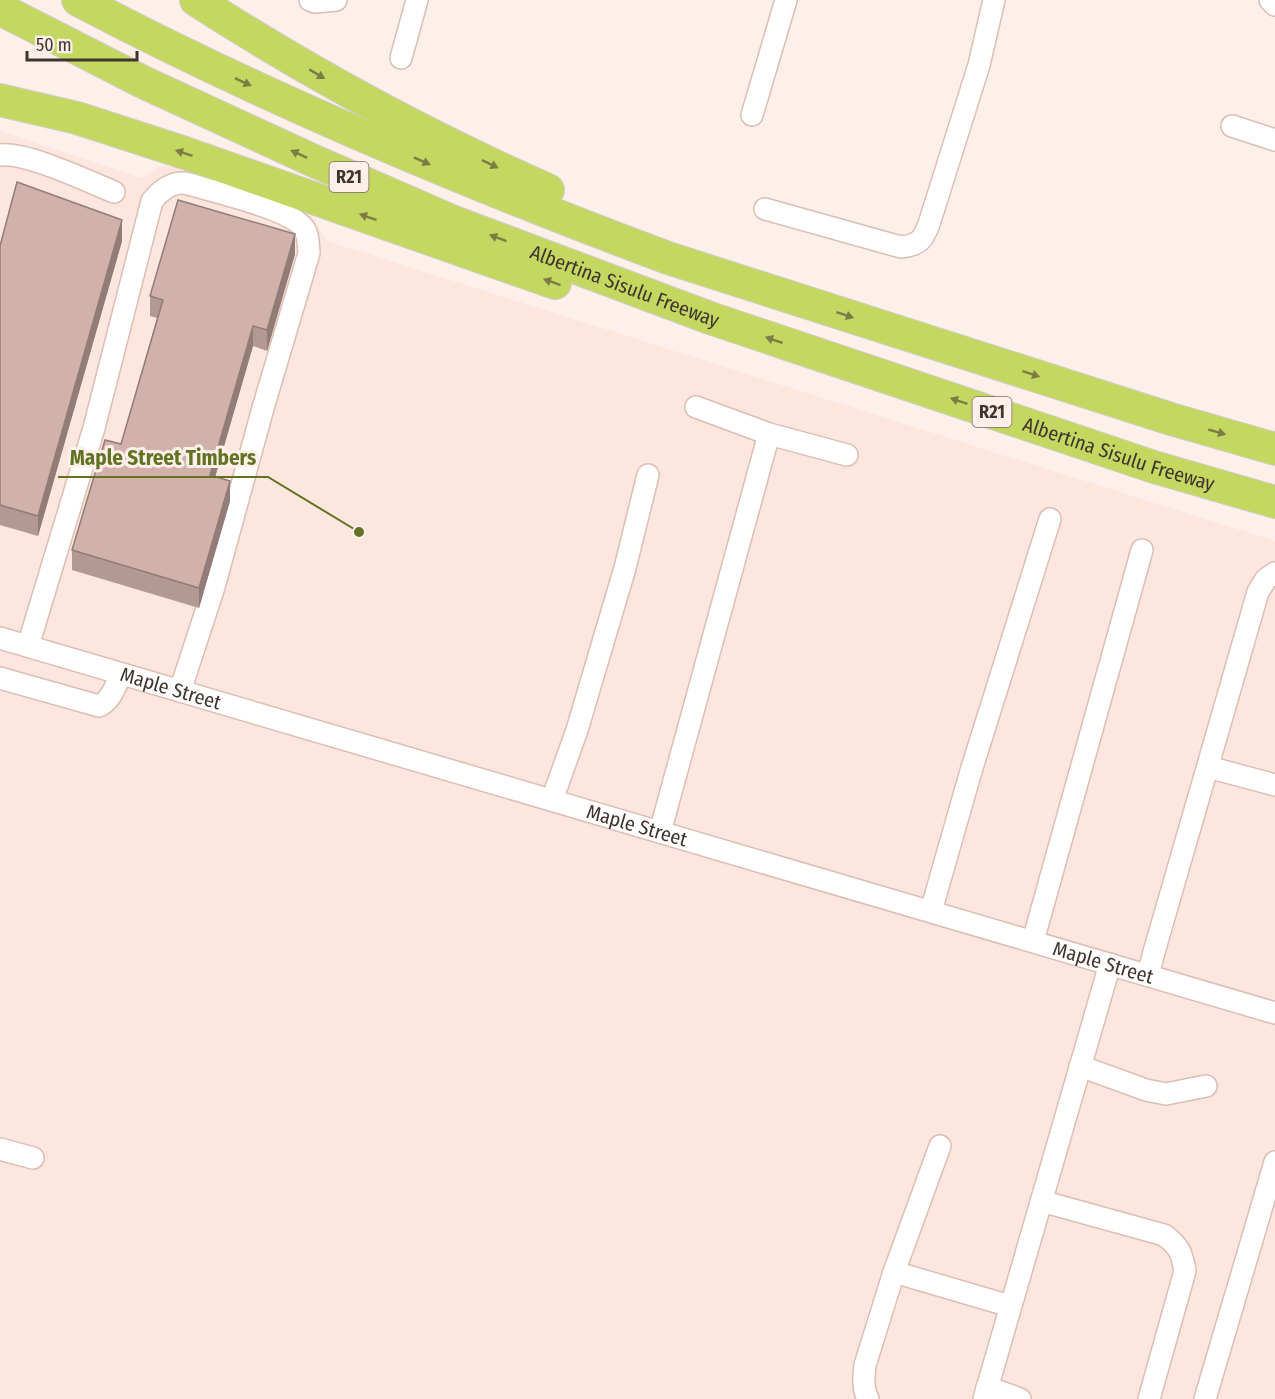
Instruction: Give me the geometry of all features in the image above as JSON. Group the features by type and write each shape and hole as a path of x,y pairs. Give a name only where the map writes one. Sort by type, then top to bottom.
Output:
{"highway":[{"name":"Albertina Sisulu Freeway","path":"78,0 245,83 446,172 668,258 1171,419 1275,449"},
{"path":"196,0 317,74 408,124 571,200 682,244 724,266 749,284"},
{"name":"Albertina Sisulu Freeway","path":"0,9 145,83 335,171 454,222 710,318 1154,466 1275,502"},
{"path":"0,100 77,118 185,153 631,311 657,316 710,318"}],"street":[{"path":"310,0 315,2 336,0"},
{"path":"401,58 417,0"},
{"path":"752,115 786,0"},
{"path":"765,209 901,247 913,246 920,240 929,224 979,64 994,0"},
{"path":"1270,0 1275,5"},
{"path":"1232,126 1275,140"},
{"path":"0,155 8,154 46,165 114,192"},
{"path":"28,646 94,428 146,217 152,201 158,193 181,183 247,201 285,215 303,226 307,235 309,253 263,408 214,587 180,691"},
{"path":"696,407 769,434 847,455"},
{"path":"660,832 769,434"},
{"path":"552,800 577,730 625,568 648,475"},
{"path":"931,911 971,771 1050,519"},
{"path":"1033,941 1142,550"},
{"path":"1148,975 1258,592 1266,579 1275,573"},
{"name":"Maple Street","path":"0,638 1275,1012"},
{"path":"0,678 99,706 109,699 121,674"},
{"path":"1208,767 1275,785"},
{"path":"1020,1399 986,1393 1110,964"},
{"path":"1080,1066 1156,1093 1166,1094 1206,1086"},
{"path":"868,1399 864,1380 865,1365 894,1272 940,1146"},
{"path":"0,1149 33,1158"},
{"path":"1206,1399 1275,1162"},
{"path":"1041,1201 1164,1235 1176,1243 1183,1257 1185,1271 1149,1399"},
{"path":"894,1272 1010,1306"}],"shaded area":[{"path":"0,131 142,178 159,166 180,168 311,214 327,241 1275,541 1275,1399 0,1399"}],"building":[{"path":"17,182 122,220 38,516 0,505 0,246"},
{"path":"178,200 295,234 267,330 253,326 210,475 230,481 199,588 72,550 105,440 121,444 163,300 150,296"}],"place":[{"name":"Maple Street Timbers","path":"359,532"}]}
